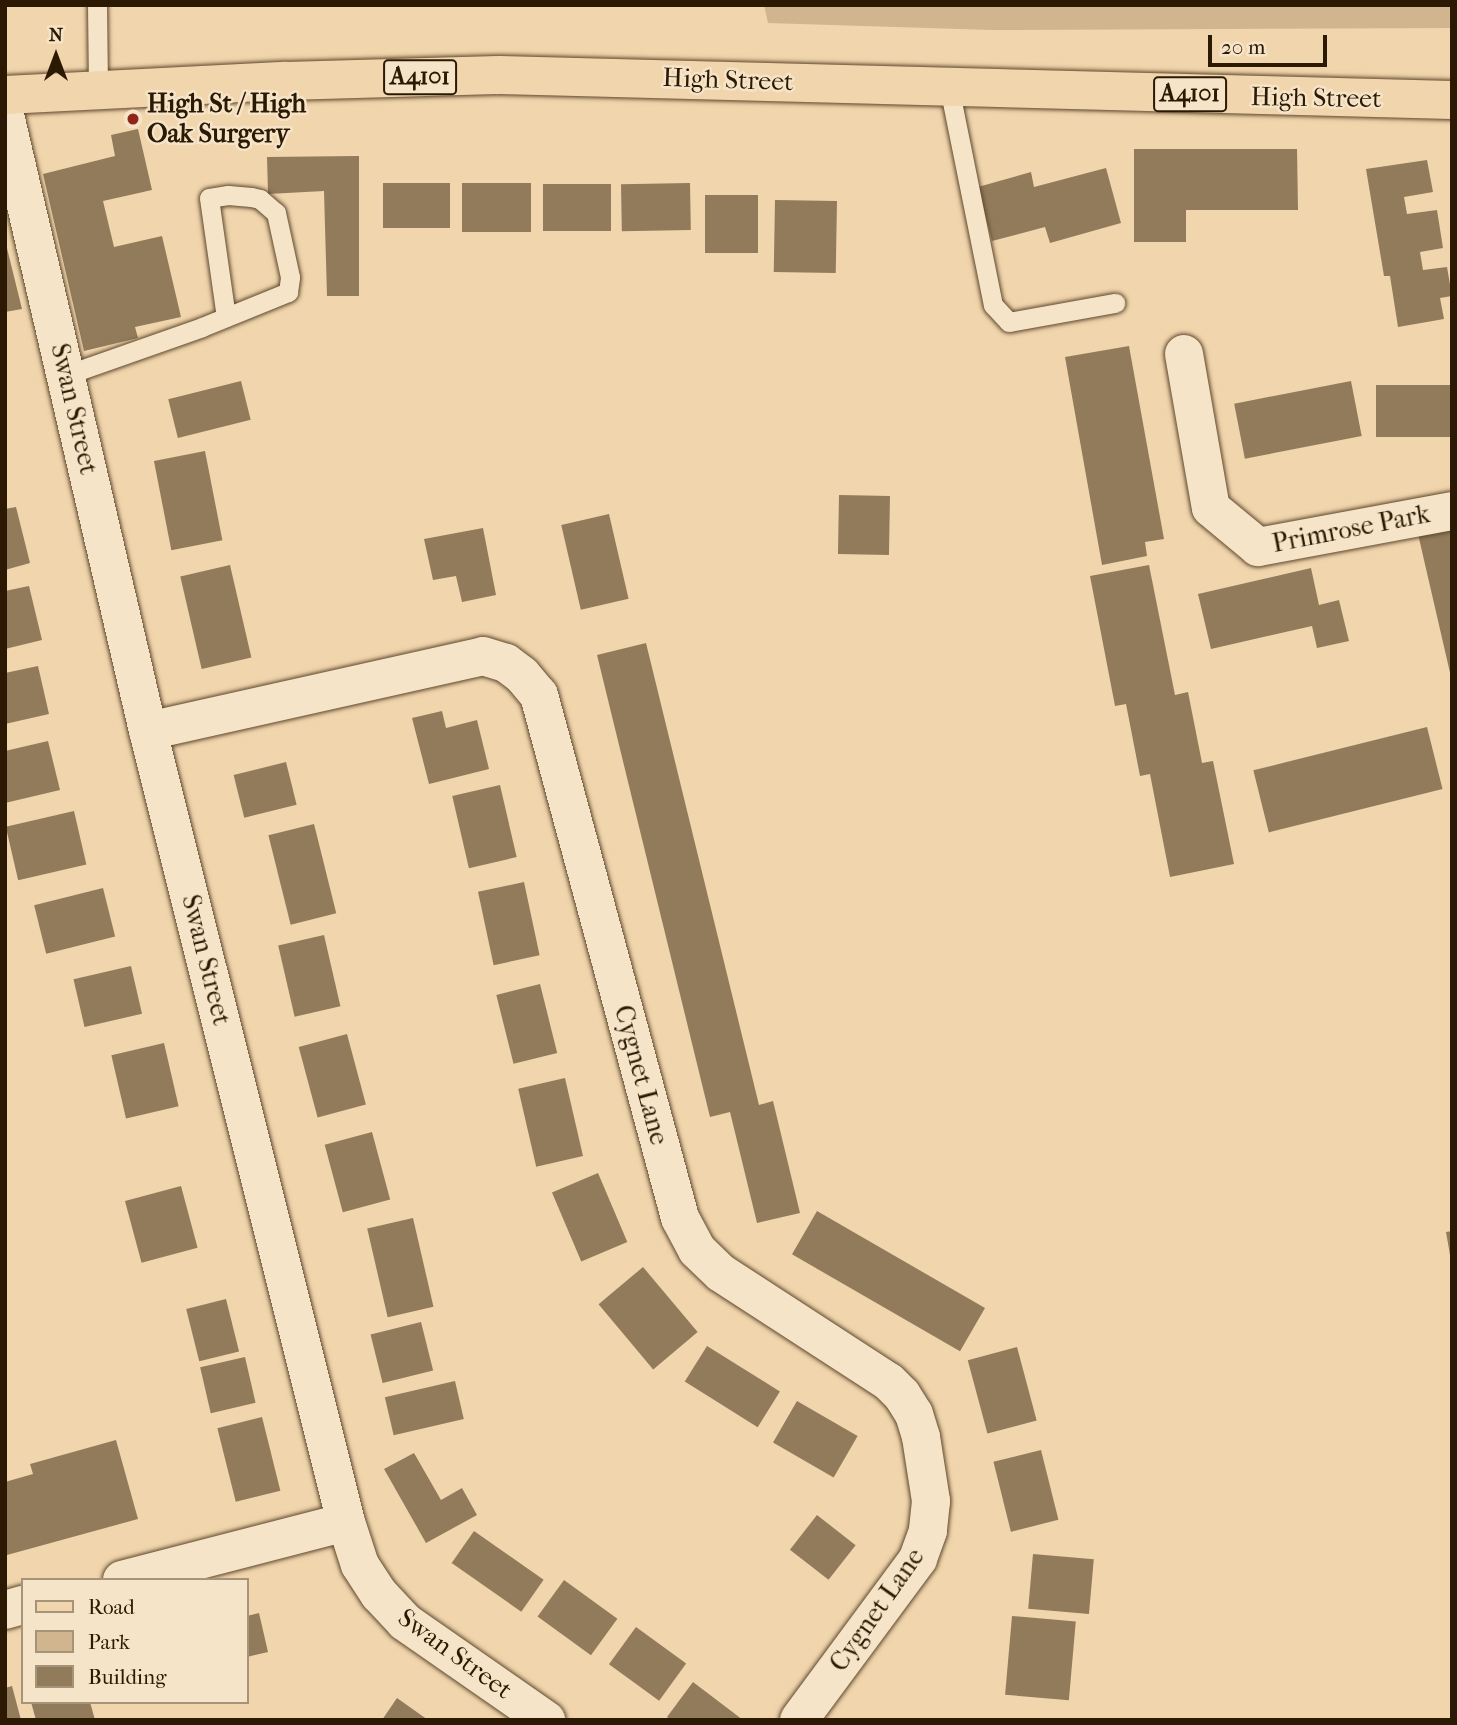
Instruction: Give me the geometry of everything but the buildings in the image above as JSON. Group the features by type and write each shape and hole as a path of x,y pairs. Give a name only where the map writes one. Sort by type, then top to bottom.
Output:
{"main road":[{"name":"High Street","path":"5,95 99,89 500,75 1452,100"}],"street":[{"name":"Swan Street","path":"5,115 148,731 346,1522 360,1565 379,1594 405,1622 546,1720"},
{"name":"Primrose Park","path":"1184,354 1210,508 1258,547 1452,511"},
{"name":"Cygnet Lane","path":"148,731 483,656 506,663 522,675 539,695 680,1217 697,1250 721,1273 889,1382 902,1395 914,1414 921,1437 931,1501 928,1531 918,1559 799,1720"},
{"path":"130,1578 346,1522"}],"lane":[{"path":"97,5 99,89"},
{"path":"938,86 993,305 1009,322 1115,303"},
{"path":"66,375 226,317 288,292 290,277 276,213 260,199 228,195 209,198 226,317"}],"green space":[{"path":"764,5 1452,5 1452,28 992,30 768,23"}],"place":[{"name":"High St / High Oak Surgery","path":"133,119"}]}
